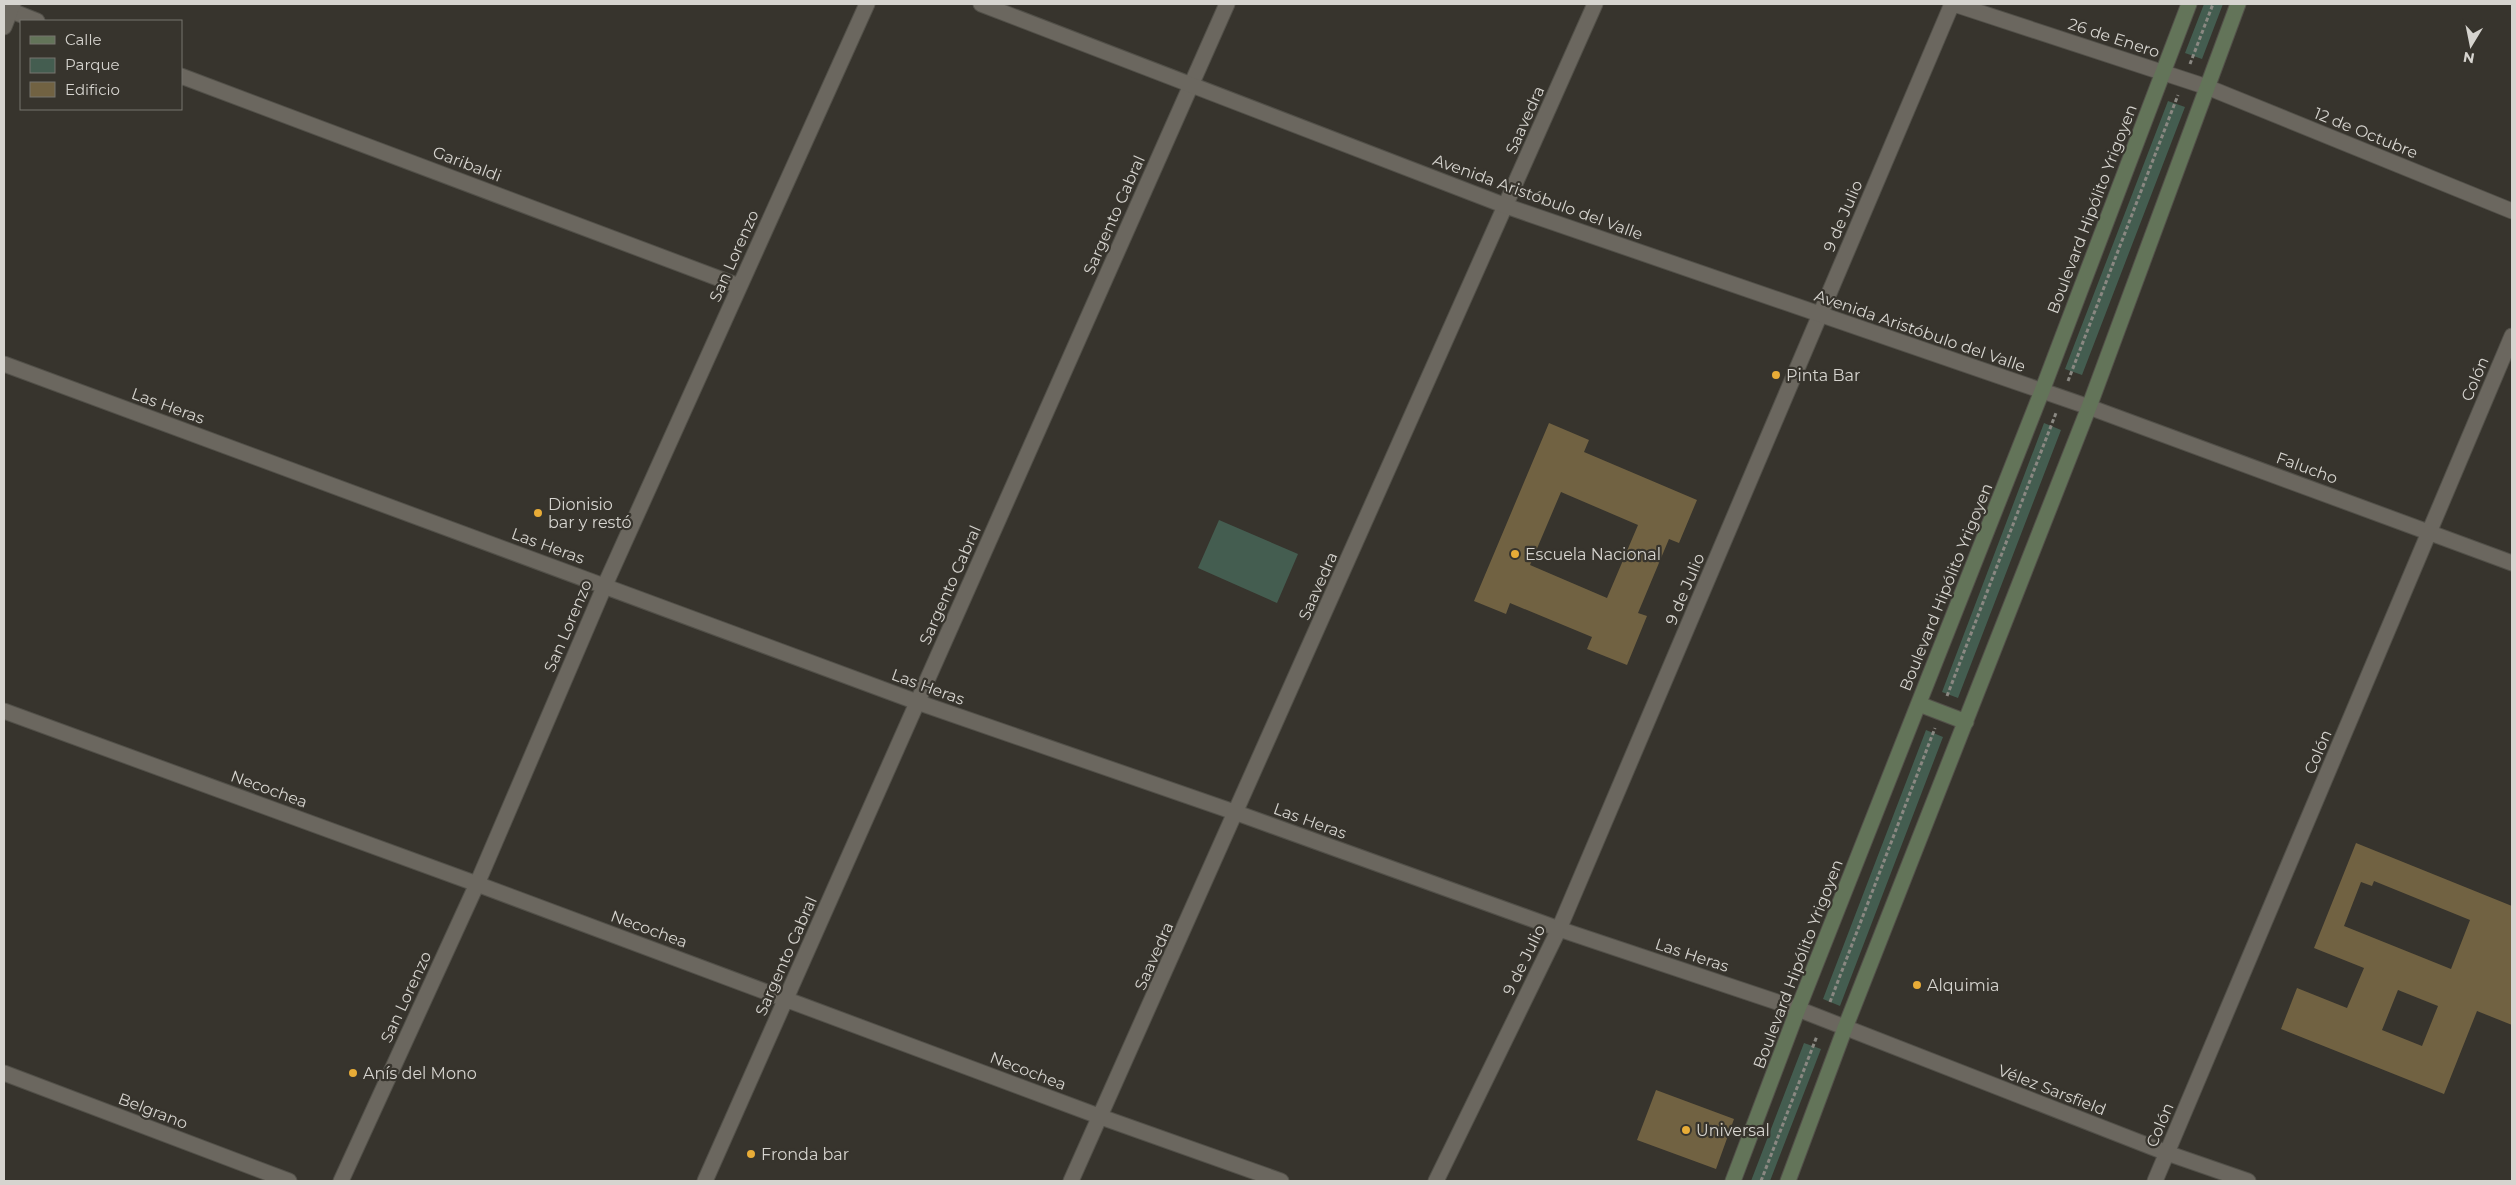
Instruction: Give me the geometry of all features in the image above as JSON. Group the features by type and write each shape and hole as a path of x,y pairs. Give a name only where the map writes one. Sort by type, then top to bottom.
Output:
{"main road":[{"name":"Boulevard Hipólito Yrigoyen","path":"1733,1181 1798,1009 2042,391 2189,4"},
{"path":"1788,1181 1845,1028 2089,407 2238,4"},
{"path":"1919,704 1966,722"}],"street":[{"name":"San Lorenzo","path":"341,1181 477,884 605,585 867,4"},
{"name":"Avenida Aristóbulo del Valle","path":"981,4 1506,206 1820,316 2089,407"},
{"name":"Sargento Cabral","path":"705,1181 1227,4"},
{"name":"Saavedra","path":"1071,1181 1237,813 1595,4"},
{"name":"26 de Enero","path":"1953,4 2207,86"},
{"name":"9 de Julio","path":"1436,1181 1559,929 1953,4"},
{"path":"4,27 9,8 35,20"},
{"name":"Garibaldi","path":"182,76 739,286"},
{"name":"12 de Octubre","path":"2207,86 2512,211"},
{"name":"Colón","path":"2154,1181 2512,336"},
{"name":"Las Heras","path":"4,364 917,702 1237,813 1559,929 1798,1009 1845,1028"},
{"name":"Falucho","path":"2089,407 2512,562"},
{"name":"Necochea","path":"4,711 477,884 1101,1117 1281,1181"},
{"name":"Vélez Sarsfield","path":"1845,1028 2167,1153 2248,1181"},
{"name":"Belgrano","path":"4,1073 290,1181"}],"path":[{"path":"1761,1181 2213,4"}],"green space":[{"path":"2204,4 2223,4 2202,59 2185,53"},
{"path":"2168,101 2185,107 2082,375 2065,369"},
{"path":"2044,423 2061,430 1958,698 1942,692"},
{"path":"1219,520 1298,554 1277,603 1198,568"},
{"path":"1926,730 1943,737 1840,1006 1823,999"},
{"path":"1804,1043 1821,1049 1770,1181 1751,1181"}],"building":[{"name":"Escuela Nacional","path":"1549,423 1589,440 1584,452 1697,500 1679,543 1669,539 1638,613 1647,616 1627,665 1587,649 1592,637 1510,603 1506,614 1474,601","holes":["1561,492 1638,525 1607,598 1530,565"]},
{"path":"2356,843 2512,906 2512,1025 2477,1011 2444,1094 2281,1029 2297,988 2347,1008 2364,968 2314,948","holes":["2374,881 2470,920 2451,969 2344,926 2361,882 2372,886","2398,990 2438,1006 2422,1046 2382,1030"]},
{"name":"Universal","path":"1656,1090 1734,1119 1716,1169 1637,1140"}],"place":[{"name":"Pinta Bar","path":"1776,375"},
{"name":"Dionisio bar y restó","path":"538,513"},
{"name":"Escuela Nacional","path":"1515,554"},
{"name":"Alquimia","path":"1917,985"},
{"name":"Anís del Mono","path":"353,1073"},
{"name":"Universal","path":"1686,1130"},
{"name":"Fronda bar","path":"751,1154"}]}
